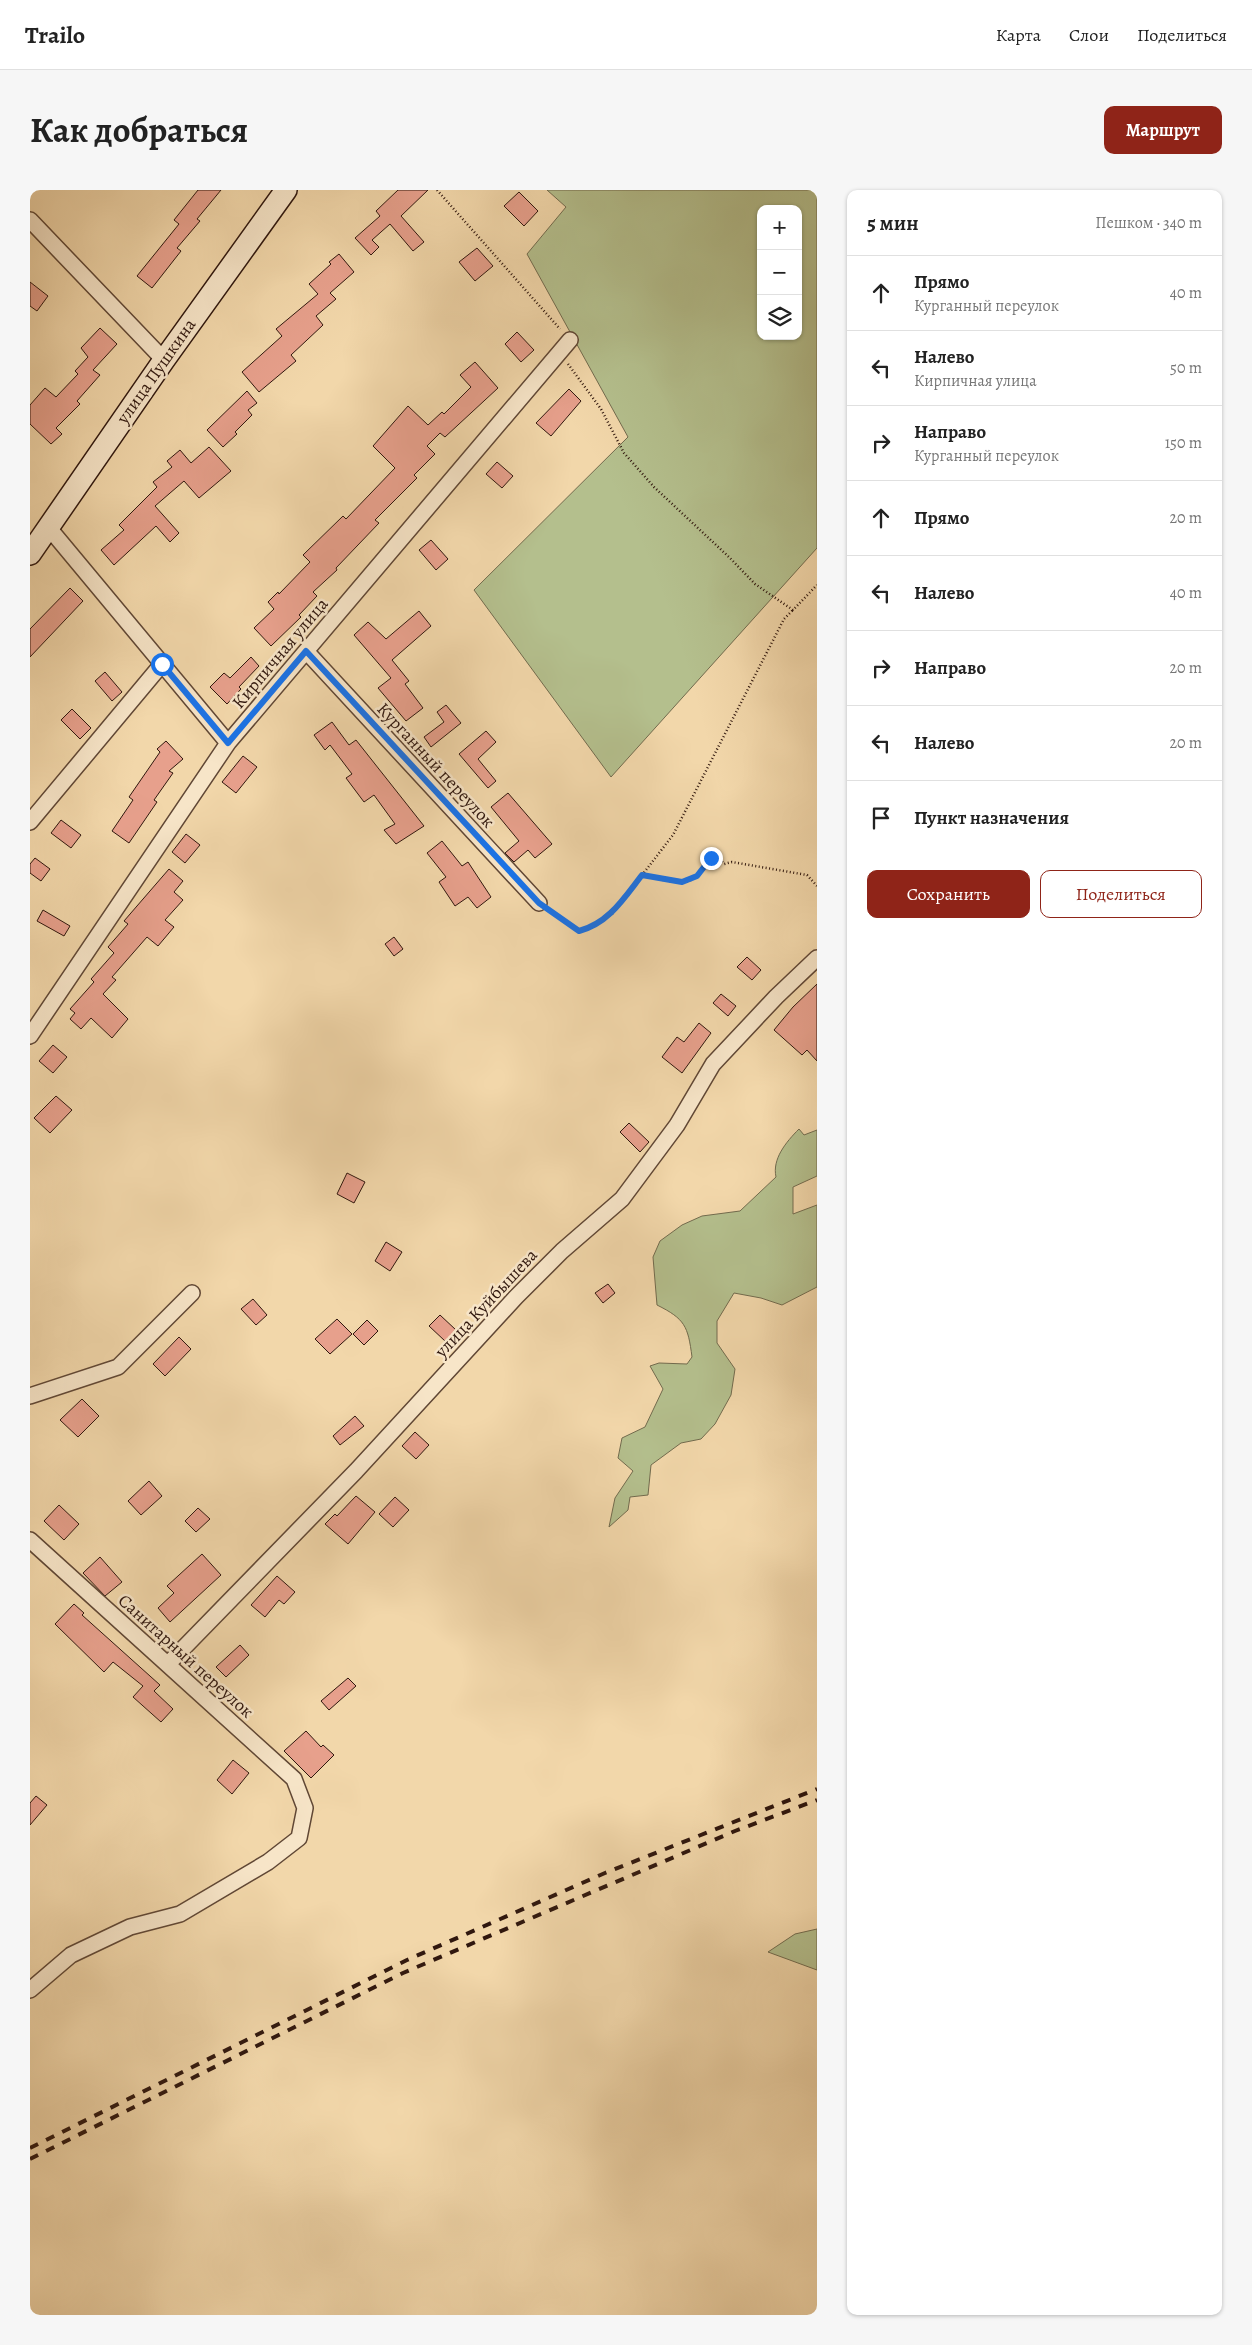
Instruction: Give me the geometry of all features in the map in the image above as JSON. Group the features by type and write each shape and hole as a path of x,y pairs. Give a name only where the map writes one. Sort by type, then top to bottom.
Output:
{"main road":[{"name":"улица Пушкина","path":"30,554 164,360 286,190"}],"street":[{"path":"30,220 164,360"},
{"name":"Кирпичная улица","path":"30,1036 228,743 570,340"},
{"path":"49,528 228,743"},
{"name":"Курганный переулок","path":"306,651 539,903"},
{"path":"30,822 162,664"},
{"name":"улица Куйбышева","path":"168,1664 356,1471 516,1297 562,1251 622,1199 677,1125 713,1064 776,997 817,958"},
{"path":"30,1396 118,1366 192,1293"},
{"name":"Санитарный переулок","path":"30,1540 294,1779 305,1808 298,1838 268,1862 180,1914 130,1928 71,1955 30,1990"}],"path":[{"path":"437,190 570,340"},
{"path":"560,352 601,409 624,454 654,487 730,558 754,584 793,610"},
{"path":"539,903 579,931 593,927 612,914 673,834 784,619 817,585"},
{"path":"642,875 682,882 697,876 711,858 717,855 724,864 732,862 807,875 817,886"}],"green space":[{"path":"547,190 817,190 817,548 611,777 474,590 628,437 527,254 566,207"},
{"path":"799,1129 804,1135 817,1130 817,1176 793,1187 793,1214 817,1205 817,1287 782,1305 761,1298 734,1293 717,1321 717,1343 735,1369 731,1395 715,1424 701,1439 681,1443 651,1465 648,1495 630,1497 628,1510 609,1527 615,1498 633,1471 618,1458 622,1438 645,1427 663,1389 650,1366 659,1363 687,1364 692,1357 689,1338 684,1325 674,1315 657,1305 653,1257 660,1241 682,1225 702,1216 740,1211 776,1177 775,1170 778,1157 789,1139"},
{"path":"817,1929 817,1970 768,1952 795,1934"}],"building":[{"path":"198,190 221,190 197,219 200,221 177,248 181,251 152,288 137,276 179,224 174,220"},
{"path":"398,190 428,190 401,216 424,242 413,251 390,224 372,240 379,247 371,255 355,238 380,216 376,211"},
{"path":"519,192 538,211 524,226 504,206"},
{"path":"477,248 493,266 475,281 459,262"},
{"path":"339,254 354,272 330,293 336,299 316,316 323,325 291,355 296,361 259,392 242,372 282,336 276,329 318,294 309,284"},
{"path":"30,282 48,296 37,311 30,306"},
{"path":"100,328 117,344 93,370 100,375 77,401 80,404 56,428 62,434 51,444 30,424 30,405 45,388 56,397 78,374 75,371 88,357 81,348"},
{"path":"517,332 534,350 521,362 505,344"},
{"path":"475,362 498,388 445,437 440,433 427,446 435,454 414,475 417,478 375,520 379,523 336,568 337,570 313,592 317,596 299,615 301,617 271,646 254,628 274,609 268,602 278,592 279,594 310,562 303,555 343,516 346,519 395,468 373,446 408,406 428,425 442,412 444,414 471,387 460,375"},
{"path":"569,389 581,401 551,436 536,423"},
{"path":"247,391 257,403 248,410 252,415 235,432 237,434 223,447 207,430"},
{"path":"209,447 231,471 199,498 184,481 155,506 179,533 170,542 156,526 114,565 101,550 124,530 119,525 157,487 153,482 172,467 167,461 180,450 191,463"},
{"path":"497,462 513,476 502,488 486,474"},
{"path":"431,540 448,559 436,570 419,550"},
{"path":"70,588 83,601 30,657 30,629"},
{"path":"419,611 431,626 392,660 409,681 405,684 423,708 406,721 378,688 391,678 354,635 368,622 386,639"},
{"path":"251,657 259,666 239,687 241,689 227,704 210,687 224,673 230,678"},
{"path":"105,672 122,692 112,701 95,681"},
{"path":"446,705 461,723 431,747 424,737 444,722 437,712"},
{"path":"72,709 91,728 80,739 61,720"},
{"path":"332,722 349,745 356,740 424,826 396,844 384,830 395,824 374,795 364,802 346,778 352,774 330,745 325,750 314,735"},
{"path":"486,731 496,742 478,759 496,781 488,788 459,754"},
{"path":"166,741 183,759 169,771 173,773 154,800 157,802 129,843 112,831 133,800 129,797 160,752 157,749"},
{"path":"243,756 257,767 236,793 222,782"},
{"path":"508,793 552,844 535,858 528,850 514,862 505,853 519,841 491,807"},
{"path":"61,820 81,835 71,848 51,833"},
{"path":"186,834 200,845 185,863 172,852"},
{"path":"442,841 462,866 468,862 491,897 477,908 468,897 455,906 439,882 446,877 427,853"},
{"path":"35,858 50,869 41,881 30,873 30,864"},
{"path":"169,869 183,881 174,892 183,900 165,920 174,927 158,946 147,937 112,977 116,980 103,994 128,1019 112,1038 91,1018 81,1029 70,1019 75,1013 70,1009 94,982 91,979 114,953 108,947 128,924 124,921"},
{"path":"43,910 70,926 64,936 37,921"},
{"path":"394,937 403,949 394,956 385,944"},
{"path":"747,957 761,970 752,980 737,967"},
{"path":"817,984 817,1061 807,1050 802,1055 774,1030 793,1007"},
{"path":"721,994 736,1006 728,1016 713,1003"},
{"path":"699,1023 711,1033 682,1073 662,1057 677,1037 684,1042"},
{"path":"53,1045 67,1057 53,1073 39,1061"},
{"path":"56,1096 72,1110 50,1133 34,1118"},
{"path":"629,1123 649,1142 640,1152 620,1132"},
{"path":"347,1173 365,1182 354,1203 337,1194"},
{"path":"386,1242 402,1252 390,1271 375,1261"},
{"path":"608,1284 615,1293 603,1303 595,1293"},
{"path":"253,1299 267,1315 256,1325 241,1309"},
{"path":"440,1315 456,1330 445,1341 429,1326"},
{"path":"337,1319 352,1334 330,1354 315,1339"},
{"path":"367,1320 378,1331 364,1345 353,1334"},
{"path":"179,1337 191,1349 165,1376 153,1364"},
{"path":"82,1399 99,1416 78,1437 60,1420"},
{"path":"355,1416 364,1426 340,1445 333,1436"},
{"path":"415,1432 429,1445 416,1459 402,1446"},
{"path":"149,1481 162,1496 141,1515 128,1501"},
{"path":"356,1496 375,1512 348,1544 325,1524 335,1514 337,1516"},
{"path":"395,1497 409,1510 393,1527 379,1514"},
{"path":"59,1505 79,1524 64,1540 44,1521"},
{"path":"198,1508 210,1519 196,1532 185,1521"},
{"path":"202,1554 221,1575 170,1622 158,1608 174,1593 167,1586"},
{"path":"100,1557 122,1582 105,1596 83,1573"},
{"path":"277,1576 295,1592 284,1604 279,1600 265,1617 251,1605"},
{"path":"74,1604 84,1613 82,1615 160,1685 154,1691 173,1709 161,1722 133,1697 143,1686 113,1662 104,1672 55,1624"},
{"path":"240,1645 249,1655 226,1677 216,1667"},
{"path":"348,1678 356,1686 329,1710 321,1701"},
{"path":"306,1731 321,1747 323,1745 334,1755 311,1778 284,1751"},
{"path":"233,1760 249,1773 232,1794 217,1780"},
{"path":"36,1796 47,1805 30,1825 30,1803"}],"railway":[{"path":"30,2148 407,1960 605,1873 817,1789"},
{"path":"30,2159 403,1973 735,1831 817,1800"}],"route":[{"path":"162,664 228,743 306,651 539,903 579,931 593,927 612,914 642,875 682,882 697,876 711,858"}]}
